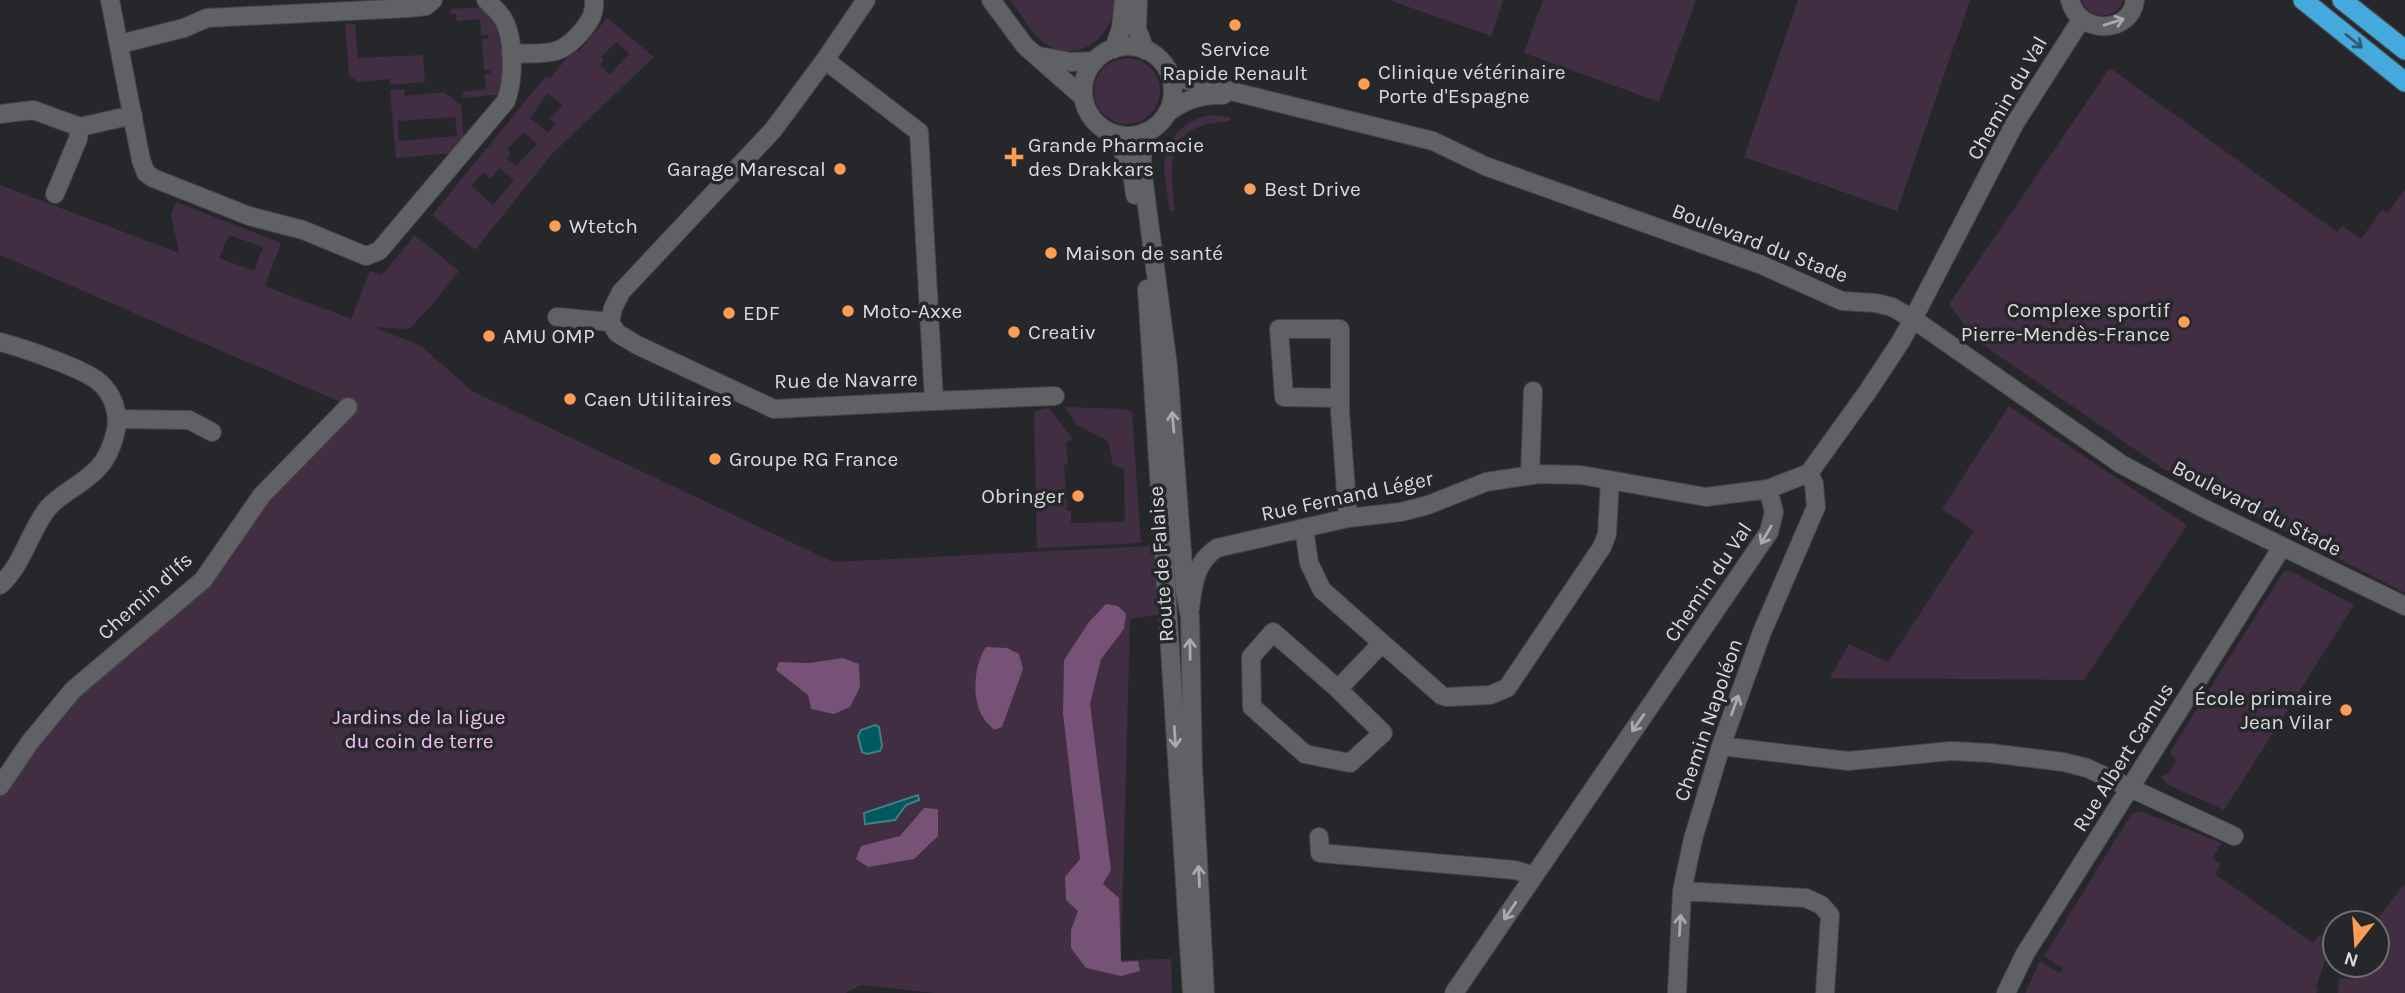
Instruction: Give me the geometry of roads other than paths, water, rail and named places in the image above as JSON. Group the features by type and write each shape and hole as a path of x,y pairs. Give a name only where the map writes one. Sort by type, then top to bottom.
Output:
{"highway":[{"path":"2303,0 2405,82"},
{"path":"2342,0 2405,35"},
{"path":"2342,0 2405,50"}],"street":[{"path":"110,0 141,160 146,173 249,216 303,230 366,256 379,251 506,101 511,86 508,31 502,17 486,0"},
{"path":"120,44 184,28 207,18 409,8 426,6 433,0"},
{"path":"511,54 560,51 572,43 591,20 594,0"},
{"path":"557,317 610,322 612,308 621,292 773,130 866,0"},
{"path":"990,0 1012,31 1083,97"},
{"path":"1114,49 1121,28 1124,0"},
{"path":"1138,0 1138,29 1145,50"},
{"path":"2070,0 2072,8 2081,20 2092,26 2112,26 2127,18 2135,7 2136,0"},
{"name":"Chemin du Val","path":"1809,473 1902,341 2015,123 2081,20"},
{"path":"1124,46 1145,50 1156,56 1170,76 1172,102 1161,121 1145,132 1131,136 1117,135 1094,121 1083,97 1083,84 1095,61 1114,49 1124,46"},
{"path":"1038,56 1071,62 1095,61"},
{"name":"Rue de Navarre","path":"610,322 617,333 637,345 774,409 934,401 919,132 825,60"},
{"name":"Boulevard du Stade","path":"1170,76 1433,141 1485,166 1762,265 1842,302 1876,303 1892,307 2121,464 2203,508 2405,606"},
{"name":"Boulevard du Stade","path":"1167,113 1185,101 1207,95 1248,96"},
{"path":"0,114 33,110 80,127 133,115"},
{"path":"55,194 78,139 80,127"},
{"name":"Route de Falaise","path":"1145,132 1143,176 1168,366 1185,592 1190,617 1193,767 1205,993"},
{"name":"Route de Falaise","path":"1117,135 1133,180 1147,283 1192,993"},
{"path":"1340,398 1284,397 1279,329 1340,329 1340,398 1348,518"},
{"path":"0,342 58,362 98,381 111,397 118,419 108,454 98,469 67,491 48,509 20,559 0,585"},
{"path":"1530,475 1533,391"},
{"path":"934,401 1055,396"},
{"name":"Chemin d'Ifs","path":"0,786 30,742 73,690 203,580 262,495 348,407"},
{"path":"118,419 189,419 212,432"},
{"path":"1768,489 1809,473"},
{"name":"Chemin Napoléon","path":"1676,993 1682,891 1693,839 1721,746 1762,632 1816,507 1814,484 1809,473"},
{"name":"Rue Fernand Léger","path":"1190,617 1194,582 1199,566 1210,552 1226,545 1348,518 1401,512 1428,505 1486,482 1530,475 1581,475 1706,497 1768,489"},
{"path":"1304,528 1309,563 1322,590 1432,689 1447,697 1490,695 1507,688 1602,547 1607,534 1610,480"},
{"name":"Chemin du Val","path":"1454,993 1769,532 1774,512 1768,489"},
{"name":"Rue Albert Camus","path":"2006,993 2016,969 2282,547"},
{"path":"1273,632 1338,689 1383,733 1350,763 1305,754 1252,707 1251,657 1273,632"},
{"path":"1338,689 1382,643"},
{"path":"1721,746 1848,761 1951,751 2063,762 2087,768 2234,836"},
{"path":"1319,837 1320,853 1515,870 1534,876"},
{"path":"1682,891 1806,898 1821,905 1830,915 1825,993"}],"water":[{"path":"875,725 879,727 882,746 880,751 867,754 862,752 858,736 861,730"},
{"path":"918,795 919,800 906,805 895,820 865,824 864,813"}],"place":[{"name":"Service Rapide Renault","path":"1235,25"},
{"name":"Clinique vétérinaire Porte d'Espagne","path":"1364,84"},
{"name":"Grande Pharmacie des Drakkars","path":"1014,157"},
{"name":"Garage Marescal","path":"840,169"},
{"name":"Best Drive","path":"1250,189"},
{"name":"Wtetch","path":"555,226"},
{"name":"Maison de santé","path":"1051,253"},
{"name":"Moto-Axxe","path":"848,311"},
{"name":"EDF","path":"729,313"},
{"name":"Complexe sportif Pierre-Mendès-France","path":"2184,322"},
{"name":"Creativ","path":"1014,332"},
{"name":"AMU OMP","path":"489,336"},
{"name":"Caen Utilitaires","path":"570,399"},
{"name":"Groupe RG France","path":"715,459"},
{"name":"Obringer","path":"1078,496"},
{"name":"École primaire Jean Vilar","path":"2346,710"}],"park label":[{"name":"Jardins de la ligue du coin de terre","path":"419,729"}]}
